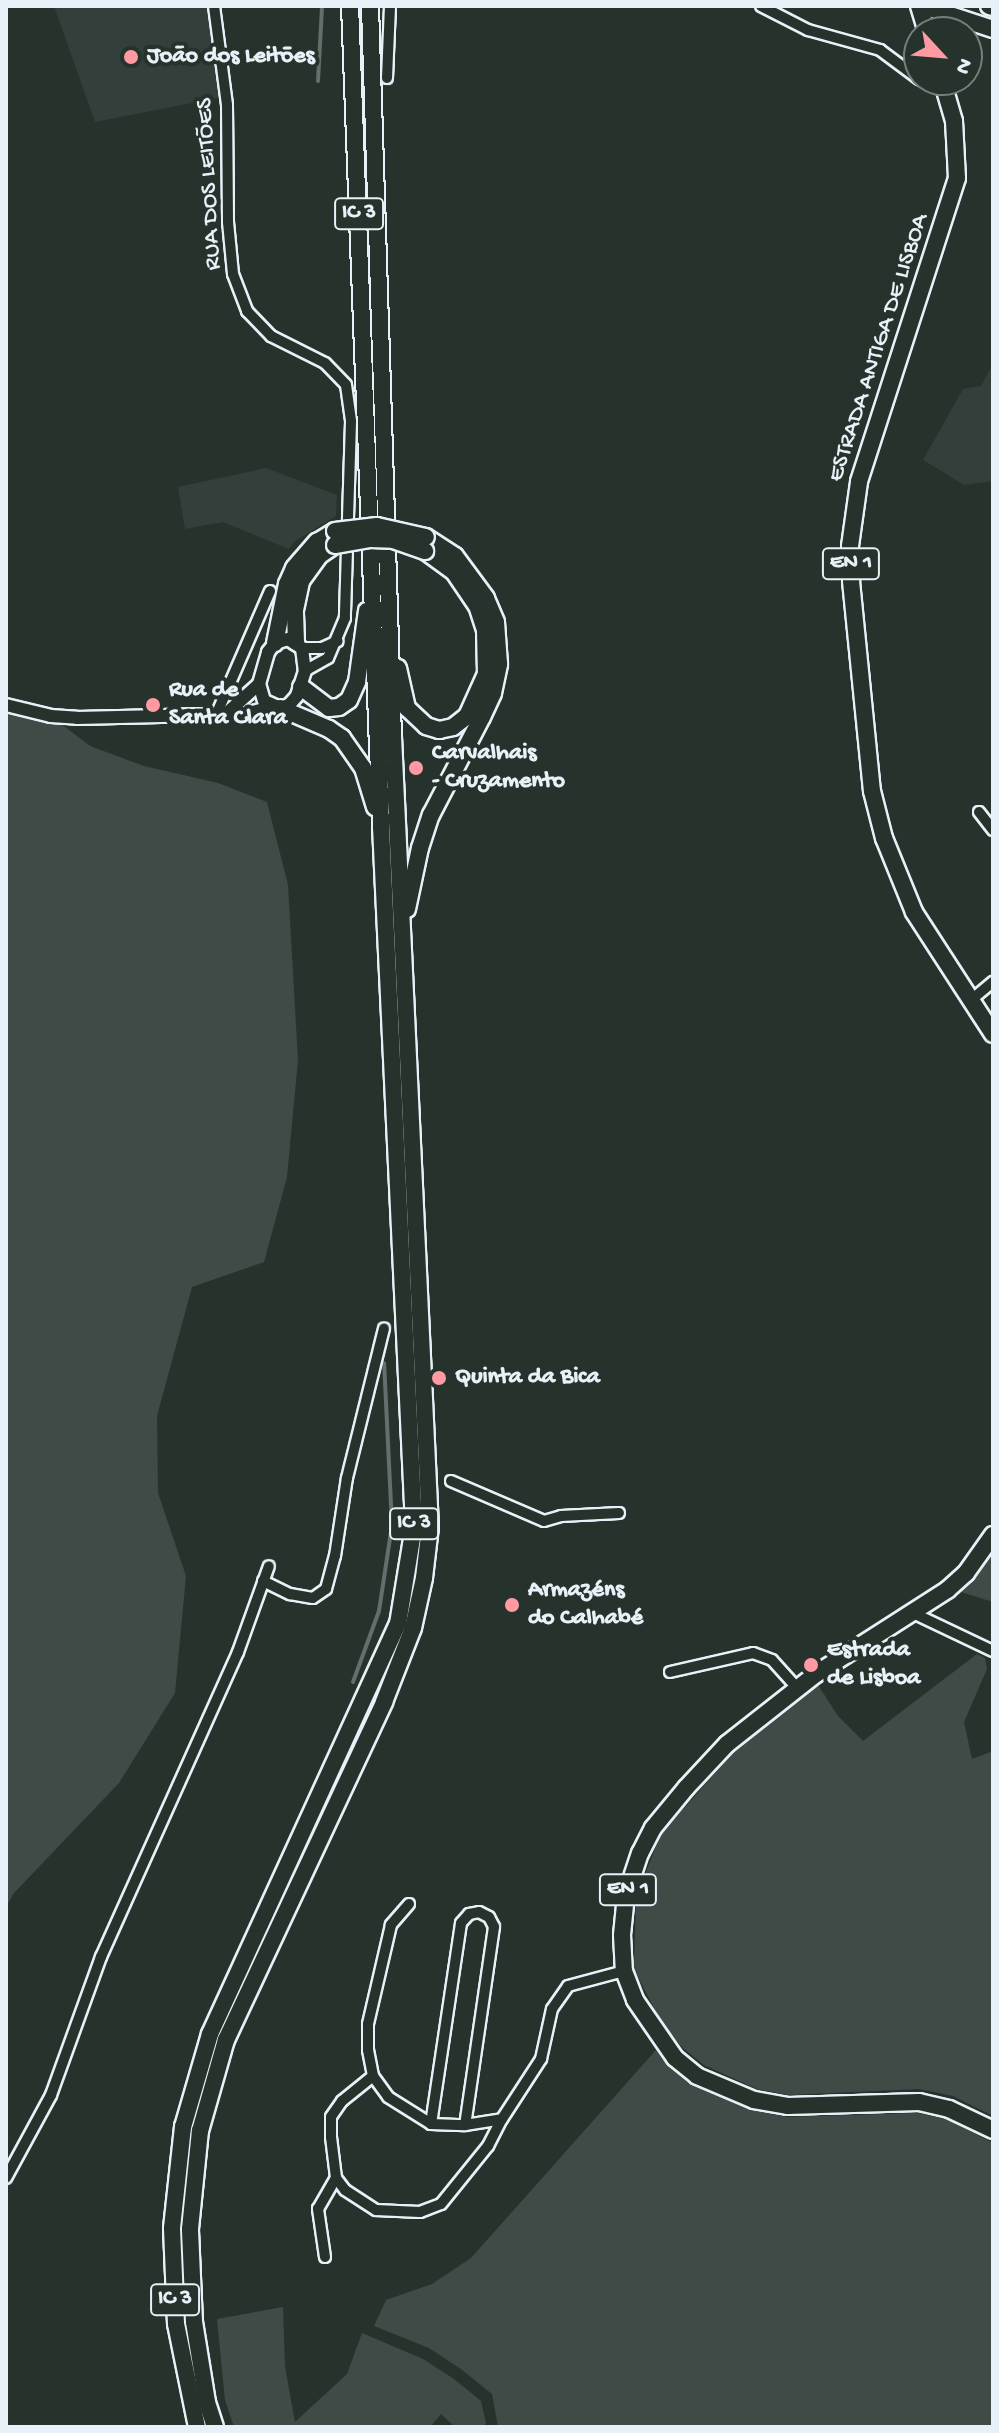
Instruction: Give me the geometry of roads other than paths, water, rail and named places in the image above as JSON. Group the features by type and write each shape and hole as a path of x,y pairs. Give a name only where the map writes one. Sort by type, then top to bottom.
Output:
{"main road":[{"name":"IC 3","path":"197,2427 186,2387 175,2308 172,2228 183,2127 210,2034 368,1695 398,1624 409,1574 413,1479 381,827 350,6"},
{"name":"IC 3","path":"215,2427 207,2402 194,2322 190,2229 200,2131 226,2040 384,1702 413,1628 424,1578 430,1480 409,1130 370,6"},
{"path":"921,6 993,29"},
{"name":"ESTRADA ANTIGA DE LISBOA","path":"947,96 954,121 957,178 869,447 859,482 850,546 872,791 884,838 914,912 993,1034"},
{"path":"299,645 295,610 301,581 335,538"},
{"path":"275,643 287,584 294,568 317,542 335,538 426,544 455,556 486,598 496,622 499,664 493,693 431,815 420,848 402,934"},
{"path":"392,652 405,688 407,708 415,719 439,730 453,727 467,716 486,674 485,630 477,606 454,572 426,544"},
{"path":"303,679 329,708 339,707 349,700 357,682 373,574"},
{"path":"276,708 329,729 351,748 363,768 381,827"},
{"name":"EN 1","path":"993,1535 966,1573 913,1613 798,1689 727,1744 653,1828 626,1895 624,1971 635,2000 675,2058 697,2076 724,2089 788,2106 919,2102 949,2109 993,2130"}],"street":[{"name":"RUA DOS LEITÕES","path":"214,6 227,105 228,222 233,274 247,311 271,336 325,363 346,385 351,422 345,602 338,641"},
{"path":"387,78 390,6"},
{"path":"761,6 808,30 880,50 903,67"},
{"path":"222,713 270,591"},
{"path":"276,708 264,701 259,684 268,652 275,643 288,639 299,645 322,648 338,641"},
{"path":"6,705 51,716 77,718 255,713 289,705 303,679 328,658 338,641"},
{"path":"299,645 303,679"},
{"path":"222,713 259,684"},
{"path":"979,812 993,830"},
{"path":"970,1001 993,982"},
{"path":"263,1581 290,1594 313,1598 326,1589 335,1556 347,1478 384,1329"},
{"path":"451,1481 544,1521 561,1516 619,1513"},
{"path":"6,2178 51,2095 101,1957 238,1652 269,1566"},
{"path":"913,1613 993,1651"},
{"path":"670,1672 753,1653 772,1660 798,1689"},
{"path":"409,1904 391,1925 368,2024 373,2076 388,2097 431,2124 465,2125 502,2119"},
{"path":"431,2124 461,1923 469,1914 479,1912 489,1917 494,1927 465,2125"},
{"path":"373,2076 342,2101 331,2117 336,2178 345,2190 376,2210 420,2212 441,2204 488,2146 541,2059 552,2009 568,1986 624,1971"},
{"path":"325,2257 318,2209 336,2178"}],"waterway":[{"path":"318,81 322,6"},
{"path":"353,1682 379,1611 392,1525 384,1363"}],"place":[{"name":"João dos Leitões","path":"131,57"},
{"name":"Rua de Santa Clara","path":"153,705"},
{"name":"Carvalhais - Cruzamento","path":"416,768"},
{"name":"Quinta da Bica","path":"439,1378"},
{"name":"Armazéns do Calhabé","path":"512,1605"},
{"name":"Estrada de Lisboa","path":"811,1665"}]}
